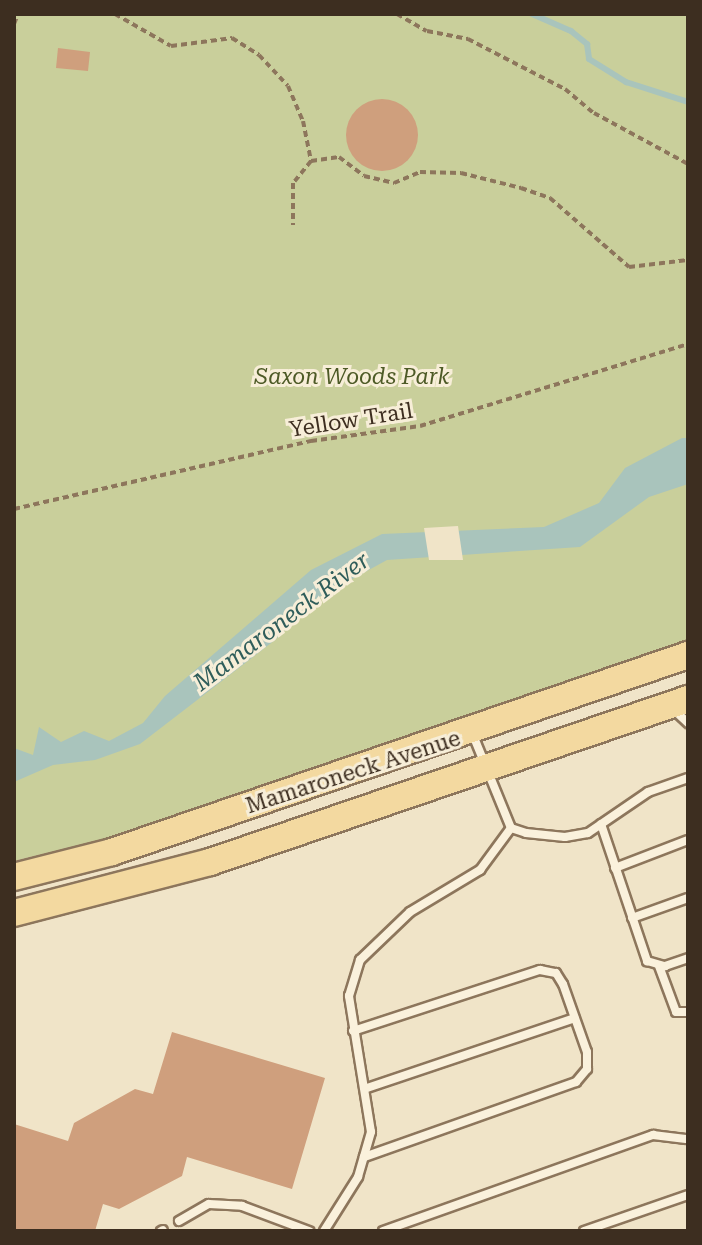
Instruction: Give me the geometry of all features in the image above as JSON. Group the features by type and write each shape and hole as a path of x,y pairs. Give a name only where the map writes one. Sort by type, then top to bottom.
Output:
{"main road":[{"name":"Mamaroneck Avenue","path":"14,877 112,852 472,732 688,655"},
{"name":"Mamaroneck Avenue","path":"14,913 210,862 484,767 682,709"}],"lane":[{"path":"472,732 511,828"},
{"path":"511,828 565,837 601,824 648,792 688,778"},
{"path":"601,824 647,961 659,966 688,958"},
{"path":"324,1231 358,1177 371,1132 367,1088 353,1031 349,996 360,960 410,912 480,870 511,828"},
{"path":"615,868 688,840"},
{"path":"632,918 688,898"},
{"path":"659,966 676,1012 688,1012"},
{"path":"353,1031 540,970 556,973 587,1052 587,1069 576,1082 364,1157"},
{"path":"367,1088 575,1018"},
{"path":"383,1231 653,1135 688,1139"},
{"path":"584,1231 688,1195"},
{"path":"179,1221 209,1204 242,1206 309,1231"}],"path":[{"path":"14,24 18,14"},
{"path":"115,14 171,46 232,38 259,55 288,86 299,108 311,161"},
{"path":"397,14 427,31 468,39 565,89 594,113 688,164"},
{"path":"293,225 293,183 311,161 339,157 364,176 394,183 420,172 476,176 550,198 629,267 688,260"},
{"name":"Yellow Trail","path":"14,509 311,441 420,426 688,344"}],"green space":[{"name":"Saxon Woods Park","path":"14,14 688,14 688,642 177,821 14,861"}],"water":[{"name":"Mamaroneck River","path":"682,438 688,438 688,484 649,497 580,547 387,560 314,600 275,640 140,744 95,760 53,765 14,782 14,748 33,755 39,727 61,742 84,731 109,741 143,723 165,696 311,570 382,534 544,527 599,503 625,468"}],"pier":[{"path":"458,526 463,560 429,560 424,528"}],"building":[{"path":"58,48 90,52 88,71 56,68"},
{"path":"389,99 408,109 416,121 416,149 408,161 396,169 375,171 356,161 348,149 346,128 356,109 368,101"},
{"path":"172,1032 325,1078 292,1189 187,1157 182,1176 119,1209 103,1204 95,1231 14,1231 14,1124 68,1141 74,1123 135,1089 153,1094"}],"waterway":[{"path":"532,14 571,31 587,44 589,59 626,82 688,102"}]}
